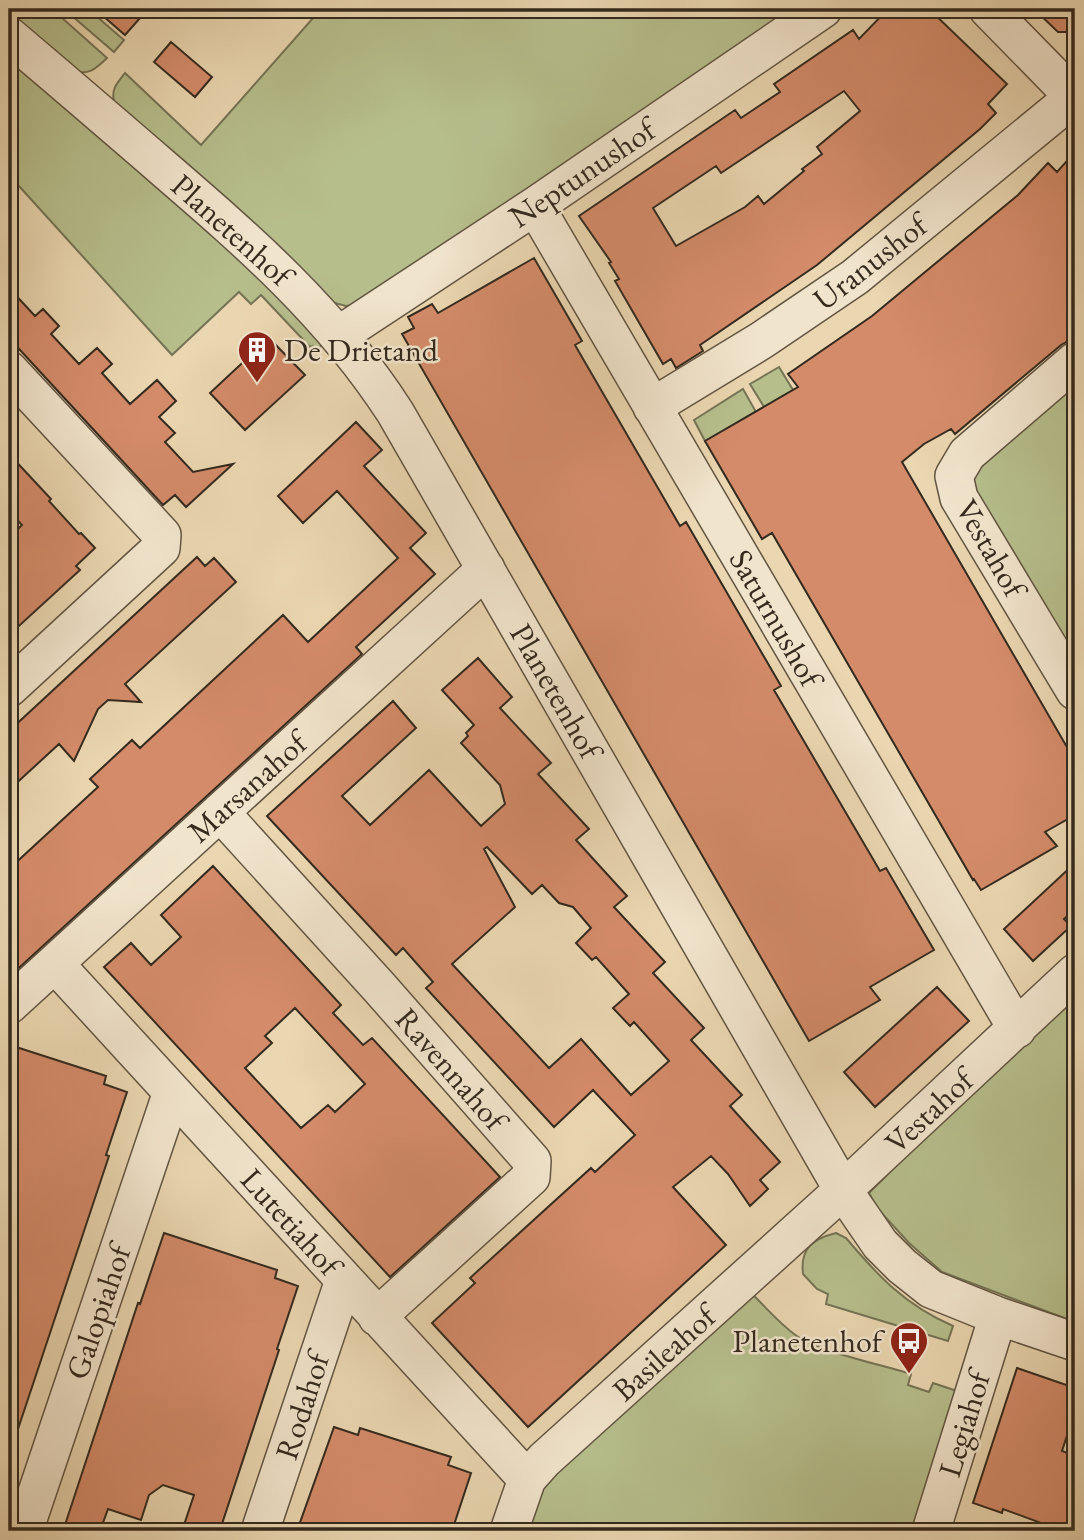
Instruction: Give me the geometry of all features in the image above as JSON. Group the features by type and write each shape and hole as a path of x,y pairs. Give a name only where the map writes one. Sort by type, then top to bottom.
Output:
{"street":[{"name":"Neptunushof","path":"339,335 535,206 823,9"},
{"path":"988,9 1075,97"},
{"name":"Planetenhof","path":"9,36 234,229 314,306 339,335 395,412 843,1191 880,1244 921,1282 943,1295 998,1317 1075,1342"},
{"name":"Uranushof","path":"652,407 762,340 855,277 1075,97"},
{"name":"Saturnushof","path":"535,206 1017,1029"},
{"name":"Vestahof","path":"1075,361 967,454 954,476 959,498 1075,691"},
{"path":"9,370 162,535 161,548 9,688"},
{"name":"Marsanahof","path":"9,1005 486,569"},
{"name":"Ravennahof","path":"220,812 379,986 532,1161 531,1177 377,1317"},
{"name":"Lutetiahof","path":"55,964 527,1479"},
{"name":"Vestahof","path":"843,1191 1075,973"},
{"name":"Galopiahof","path":"24,1531 172,1092"},
{"name":"Basileahof","path":"509,1531 527,1479 544,1460 843,1191"},
{"name":"Rodahof","path":"260,1531 344,1280"},
{"name":"Legiahof","path":"931,1531 998,1317"}],"green space":[{"path":"9,9 52,9 107,58 92,70 74,71 9,15"},
{"path":"64,9 88,9 124,40 114,52"},
{"path":"321,9 793,9 524,194 355,305 346,306 331,302 114,102 113,97 115,86 125,73 201,145"},
{"path":"9,56 257,272 324,343 317,350 313,346 310,347 261,295 251,304 239,292 172,355 9,175"},
{"path":"1075,366 1075,671 963,501 968,458"},
{"path":"779,367 793,390 764,407 750,384"},
{"path":"743,389 756,412 705,441 694,420"},
{"path":"1075,991 1075,1322 942,1272 909,1243 877,1208 869,1193 1024,1038"},
{"path":"836,1233 846,1238 894,1289 921,1309 953,1326 948,1341 826,1304 828,1294 817,1289 803,1274 803,1265 809,1246 820,1238"},
{"path":"751,1293 787,1328 812,1344 911,1374 908,1385 929,1392 933,1383 963,1393 917,1531 521,1531 544,1478"}],"building":[{"path":"95,9 148,9 125,35"},
{"path":"888,9 929,9 1007,84 988,104 996,113 817,265 700,345 703,351 676,368 671,359 663,364 615,281 619,279 609,263 611,262 579,216 735,110 741,118 780,92 774,84 853,30 859,39","holes":["844,91 860,111 817,147 822,154 764,204 758,196 745,207 676,246 653,208 716,166 721,173"]},
{"path":"1034,9 1075,9 1075,23 1066,32 1058,32"},
{"path":"171,42 212,77 195,97 154,62"},
{"path":"1075,152 1075,337 1061,345 955,434 951,429 924,444 902,462 1075,761 1075,815 1045,832 1057,846 981,890 772,533 762,539 705,441 798,387 788,374 872,316 1018,195 1048,163 1057,172"},
{"path":"534,258 582,341 575,345 680,526 686,522 781,686 774,690 880,871 886,868 934,950 870,987 880,1000 809,1041 402,334 414,328 408,317 432,304 438,313"},
{"path":"9,288 35,316 43,309 59,326 51,334 79,364 97,348 112,364 102,373 130,404 157,380 176,401 159,417 175,433 165,442 193,472 233,464 186,507 175,495 163,505 9,338"},
{"name":"De Drietand","path":"269,338 305,375 245,430 210,393"},
{"path":"356,422 382,450 364,466 426,533 410,548 435,574 356,647 362,654 9,977 9,869 98,787 90,779 132,740 140,748 283,615 308,642 398,558 337,491 303,523 278,496"},
{"path":"9,454 79,534 95,548 76,566 80,570 9,635 9,538 22,525 9,511"},
{"path":"197,557 205,566 214,558 236,582 125,684 141,702 108,700 98,709 74,761 59,744 9,790 9,731"},
{"path":"478,658 512,697 500,708 551,763 538,774 589,829 576,840 627,896 614,907 665,962 653,973 704,1028 691,1040 742,1095 730,1106 780,1162 760,1180 768,1189 750,1206 728,1174 711,1156 673,1187 726,1245 528,1427 432,1323 475,1283 470,1278 591,1168 595,1172 635,1135 593,1090 554,1127 426,988 433,982 403,948 396,955 267,816 393,701 416,728 342,796 370,825 429,770 481,826 505,804 500,785 461,743 474,725 442,690","holes":["487,847 532,894 542,885 559,903 573,907 591,928 576,943 592,960 596,957 629,994 613,1008 630,1026 634,1022 669,1061 631,1095 581,1039 549,1068 452,964 515,907 484,849"]},
{"path":"1075,863 1075,909 1064,919 1071,926 1033,961 1004,929"},
{"path":"213,866 341,1005 333,1013 363,1045 372,1038 500,1177 390,1277 104,967 131,943 151,965 181,937 161,915","holes":["295,1008 365,1084 335,1112 328,1105 301,1128 245,1068 272,1043 265,1036"]},
{"path":"937,987 969,1021 875,1107 844,1072"},
{"path":"16,1047 106,1076 104,1084 127,1092 106,1155 109,1156 12,1447 9,1446 9,1180 18,1150 9,1148 9,1053 14,1054"},
{"path":"164,1233 277,1270 275,1278 298,1286 220,1530 209,1526 208,1531 182,1531 194,1495 163,1485 149,1495 141,1520 108,1509 100,1531 63,1531 138,1303 140,1304"},
{"path":"1017,1368 1075,1388 1075,1411 1062,1451 1075,1456 1075,1531 1042,1531 1044,1524 1003,1509 1002,1513 973,1503"},
{"path":"334,1427 358,1435 360,1428 451,1457 448,1465 471,1473 452,1531 297,1531"}],"place":[{"name":"De Drietand","path":"257,384"},
{"name":"Planetenhof","path":"909,1375"}]}
